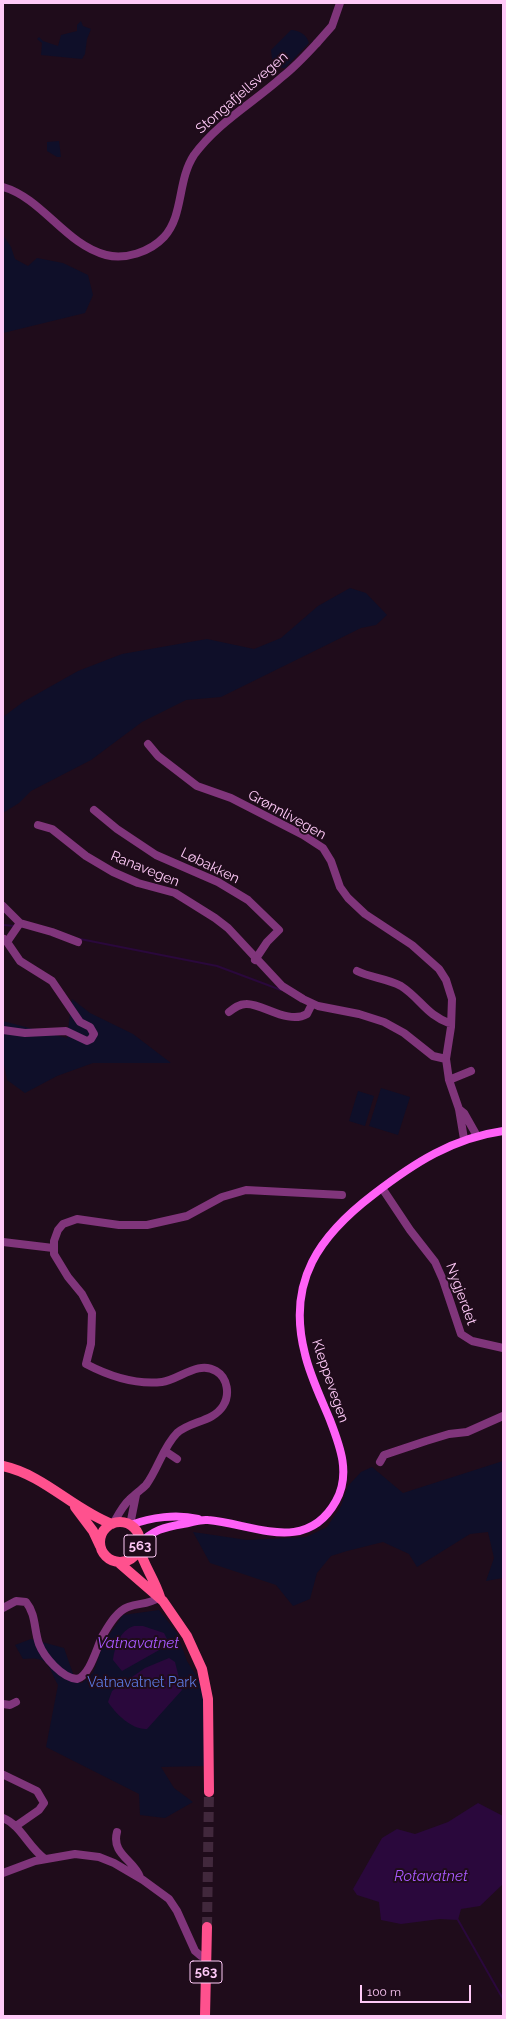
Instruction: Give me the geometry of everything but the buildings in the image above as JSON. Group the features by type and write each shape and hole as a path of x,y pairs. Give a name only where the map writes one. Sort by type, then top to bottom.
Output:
{"main road":[{"name":"Kleppevegen","path":"130,1525 186,1516 272,1532 294,1533 315,1525 324,1518 341,1490 344,1468 340,1446 310,1369 302,1342 300,1319 301,1297 310,1265 327,1236 342,1220 382,1188 432,1154 464,1139 503,1131"},
{"name":"563","path":"3,1466 36,1478 73,1504 112,1524"},
{"name":"563","path":"73,1504 93,1531 106,1557 118,1562 160,1597 187,1636 202,1669 206,1684 209,1712 209,1792"},
{"name":"Kleppevegen","path":"140,1546 156,1530 172,1525 201,1520"},
{"name":"563","path":"100,1546 102,1534 112,1524 120,1522 130,1525 138,1534 142,1560 158,1589 160,1597"},
{"name":"563","path":"118,1562 132,1558 140,1546"},
{"name":"563","path":"205,2016 207,1928"}],"street":[{"name":"Stongafjellsvegen","path":"3,187 25,197 72,235 101,254 124,256 145,250 164,237 170,228 174,219 186,170 204,142 235,115 282,78 317,43 332,26 340,3"},
{"name":"Grønnlivegen","path":"148,744 158,756 197,786 231,798 303,835 323,848 331,861 340,887 348,898 365,914 412,946 439,969 451,992 451,1024 446,1059 449,1080 459,1109 464,1139"},
{"name":"Løbakken","path":"94,810 117,829 156,855 218,882 252,903 279,930 267,942 256,960"},
{"name":"Ranavegen","path":"38,824 52,829 86,856 113,872 138,883 175,893 204,912 228,928 256,960 282,986 312,1004 359,1014 384,1022 404,1033 433,1056 446,1059"},
{"path":"3,906 20,923 52,932 78,942"},
{"path":"3,1030 19,1033 66,1031 87,1040 91,1039 94,1034 90,1027 80,1022 52,981 20,961 5,940 20,923"},
{"path":"356,971 386,979 401,986 428,1012 451,1024"},
{"path":"229,1012 240,1005 249,1004 275,1013 297,1017 307,1014 312,1004"},
{"path":"449,1080 471,1071"},
{"name":"Grønnlivegen","path":"459,1109 464,1113 477,1136"},
{"name":"Nygjerdet","path":"382,1188 410,1230 435,1262 443,1280 461,1334 472,1342 503,1348"},
{"path":"112,1524 128,1501 146,1484 178,1432 220,1410 224,1405 227,1392 223,1376 216,1370 206,1368 191,1370 166,1381 146,1382 123,1379 99,1371 86,1364 92,1344 92,1313 82,1294 58,1263 53,1248 58,1230 63,1224 73,1219 119,1225 147,1225 187,1216 222,1197 246,1190 342,1195"},
{"path":"3,1242 53,1248"},
{"path":"380,1462 384,1455 441,1436 467,1432 503,1416"},
{"path":"165,1451 177,1459"},
{"path":"130,1525 136,1495"},
{"path":"3,1608 16,1601 26,1602 31,1611 43,1651 61,1671 70,1677 77,1679 87,1672 103,1635 118,1613 127,1607 147,1604 160,1597"},
{"path":"3,1704 10,1705 16,1702"},
{"path":"4,1775 37,1791 44,1803 39,1810 16,1826"},
{"path":"3,1818 16,1826 33,1850 45,1859"},
{"path":"117,1832 116,1842 120,1853 138,1871 140,1878"},
{"path":"3,1873 45,1859 75,1854 98,1858 114,1863 157,1889 173,1903 195,1951 201,1956 206,1956"},
{"path":"193,1944 206,1944"}],"green space":[{"path":"81,21 83,26 91,29 87,39 85,54 82,59 41,55 42,43 37,39 39,37 43,41 58,46 61,35 77,31 77,25"},
{"path":"291,30 302,34 309,43 285,68 281,68 272,59 271,50"},
{"path":"59,141 61,157 57,157 47,151 47,142"},
{"path":"3,235 11,247 15,259 28,266 37,258 63,263 88,275 93,295 85,313 3,333"},
{"path":"350,588 366,593 387,615 376,625 361,628 221,697 186,700 142,722 91,760 31,791 19,803 3,813 3,717 23,702 78,671 122,654 207,639 254,649 281,638 318,606"},
{"path":"72,999 90,1013 133,1034 171,1063 93,1063 57,1076 25,1093 7,1080 3,1059 3,1021 67,1038"},
{"path":"381,1088 410,1097 398,1135 369,1126"},
{"path":"358,1091 374,1096 365,1126 349,1121"},
{"path":"503,1461 503,1578 486,1581 494,1558 488,1532 470,1534 417,1567 409,1554 383,1542 331,1556 317,1573 310,1599 293,1606 276,1585 210,1563 193,1532 247,1540 306,1537 327,1527 341,1506 348,1486 361,1472 372,1467 403,1493"},
{"name":"Vatnavatnet Park","path":"159,1610 177,1633 187,1661 202,1685 205,1711 205,1766 161,1767 174,1788 193,1802 165,1818 140,1815 139,1794 46,1747 58,1685 49,1667 43,1660 32,1658 23,1659 15,1645 31,1639 64,1648 76,1682 82,1683 93,1673 104,1642 123,1615"}],"water":[{"name":"Vatnavatnet","path":"134,1626 143,1626 164,1633 168,1641 168,1645 122,1671 113,1660 115,1650 121,1636 129,1628"},
{"name":"Vatnavatnet","path":"169,1658 175,1662 182,1690 147,1729 141,1729 130,1724 115,1711 108,1702 112,1691 145,1668"},
{"name":"Rotavatnet","path":"478,1803 503,1816 503,1884 480,1906 461,1909 458,1920 440,1919 401,1924 381,1920 379,1902 357,1895 353,1889 382,1838 397,1829 415,1834 448,1822"}],"waterway":[{"path":"3,925 15,926"},
{"path":"80,939 217,966 281,990"},
{"path":"458,1920 503,1999"}],"tunnel":[{"path":"207,1927 209,1792"}]}
